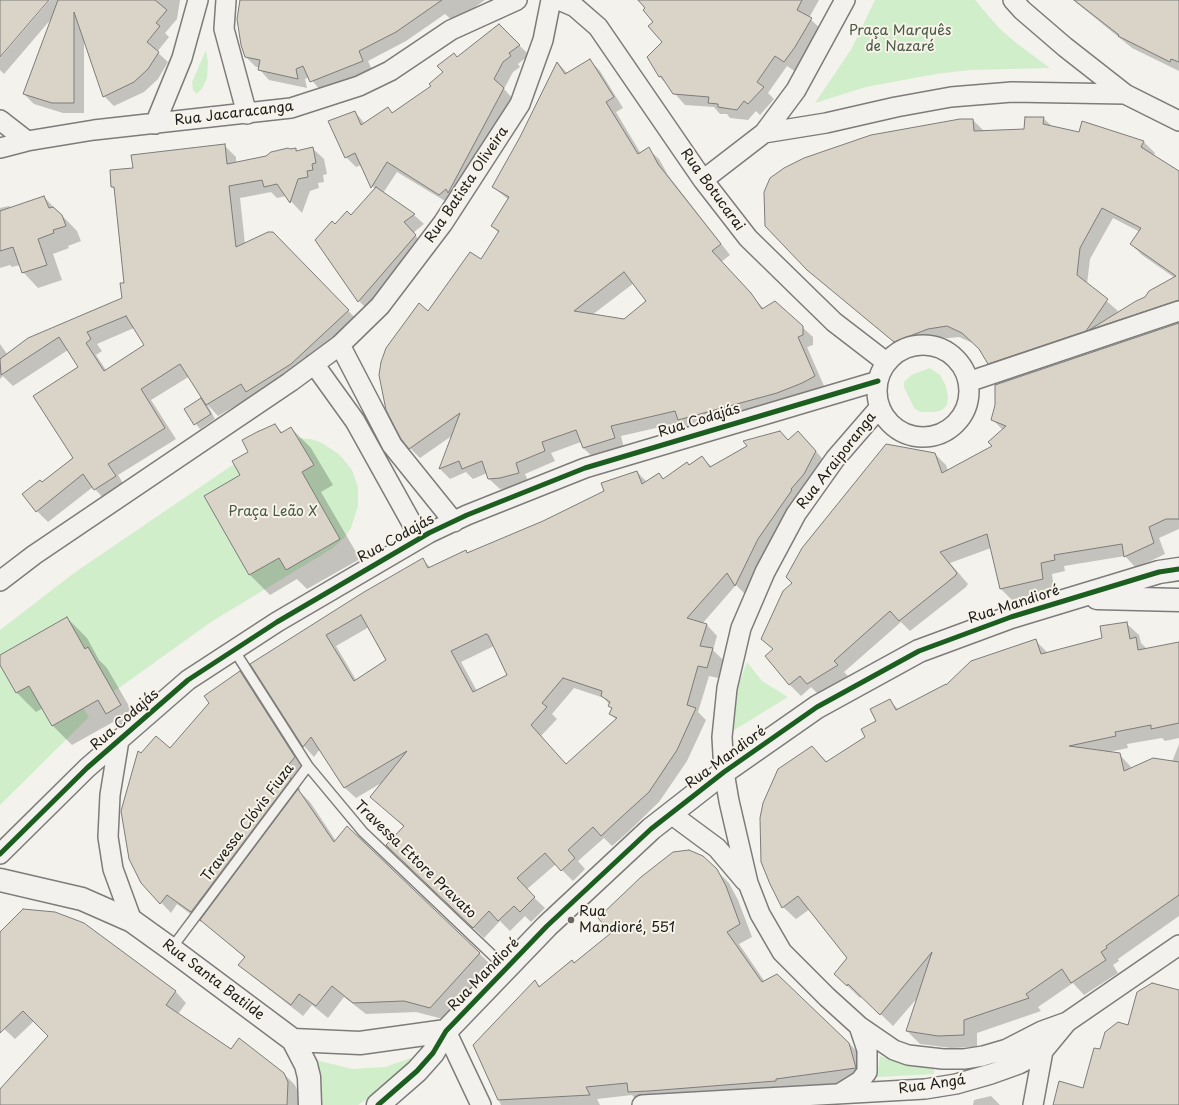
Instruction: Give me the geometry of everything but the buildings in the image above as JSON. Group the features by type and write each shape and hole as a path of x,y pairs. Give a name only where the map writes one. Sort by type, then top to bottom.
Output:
{"street":[{"path":"155,124 182,58 198,0"},
{"path":"226,0 224,29 247,114"},
{"name":"Rua Jacaracanga","path":"0,148 26,141 94,130 291,108 359,86 390,72 451,30 517,0"},
{"name":"Rua Batista Oliveira","path":"340,345 380,306 443,223 520,104 543,40 552,0"},
{"name":"Rua Botucarai","path":"559,0 575,7 598,27 703,180 748,238 834,322 886,362"},
{"path":"703,180 764,133 796,90 845,0"},
{"path":"1013,0 1065,47 1125,94 1179,121"},
{"path":"764,133 826,123 896,107 951,97 1012,92 1125,94"},
{"path":"0,120 26,141"},
{"path":"968,382 1179,311"},
{"path":"0,581 34,555 340,345 392,445 454,522"},
{"path":"928,345 939,348 958,361 968,382 968,396 965,409 958,420 948,430 935,435 921,436 902,431 886,418 880,407 877,394 878,380 886,362 895,354 905,349 928,345"},
{"path":"314,364 355,421 420,538"},
{"name":"Rua Codajás","path":"0,854 87,768 188,680 277,622 420,538 454,522 585,468 878,380"},
{"name":"Rua Araiporanga","path":"880,407 835,459 796,514 756,593 741,628 727,688 722,737 724,772 748,884 760,914 782,952 827,997 859,1026 894,1050 908,1055 943,1059 964,1059 983,1056 1007,1049 1042,1030 1067,1022"},
{"name":"Rua Mandioré","path":"378,1105 417,1071 433,1052 446,1031 547,926 652,829 724,772 817,707 919,651 1010,617 1169,571 1179,559"},
{"name":"Rua Mandioré","path":"1078,597 1179,600"},
{"path":"119,740 110,795 108,837 113,869 132,921"},
{"name":"Rua Araiporanga","path":"671,814 716,848 748,884"},
{"name":"Rua Santa Batilde","path":"0,880 82,899 132,921 293,1040"},
{"name":"Rua Angá","path":"642,1105 925,1089 956,1084 991,1074 1019,1064 1043,1052 1067,1022 1179,945"},
{"name":"Rua Araiporanga","path":"838,1095 860,1081 867,1072 867,1050 859,1026"},
{"path":"1033,1105 1043,1052 1042,1030"},
{"path":"293,1040 360,1043 446,1031 481,1105"},
{"path":"293,1040 306,1065 309,1077 310,1105"}],"lane":[{"name":"Travessa Clóvis Fiuza","path":"171,949 308,766 234,650"},
{"name":"Travessa Ettore Pravato","path":"308,766 363,832 507,968"}],"green space":[{"name":"Praça Marquês de Nazaré","path":"875,0 975,0 999,28 1050,68 970,70 936,74 866,87 815,103 852,48"},
{"path":"206,50 208,62 207,78 203,87 197,94 193,90 192,82"},
{"path":"930,368 940,375 946,386 948,397 947,405 942,410 935,412 920,412 914,408 904,387 904,382 911,375"},
{"name":"Praça Leão X","path":"293,438 311,439 322,443 340,455 352,470 358,487 358,506 351,528 344,538 333,548 211,622 119,688 83,708 89,717 0,805 0,630 74,573 237,462"},
{"path":"747,662 762,681 788,697 731,732 734,697"},
{"path":"425,1053 393,1082 358,1105 321,1105 321,1084 316,1060 352,1069 385,1067"},
{"path":"880,1056 909,1066 934,1069 934,1074 877,1077"}],"cycle path":[{"path":"0,854 87,768 188,680 277,622 429,533 467,515 585,468 878,381"},
{"path":"378,1105 417,1071 433,1053 446,1031 547,926 651,829 724,772 817,707 919,651 1011,617 1159,572 1179,569"}],"place":[{"name":"Rua Mandioré, 551","path":"571,920"}]}
